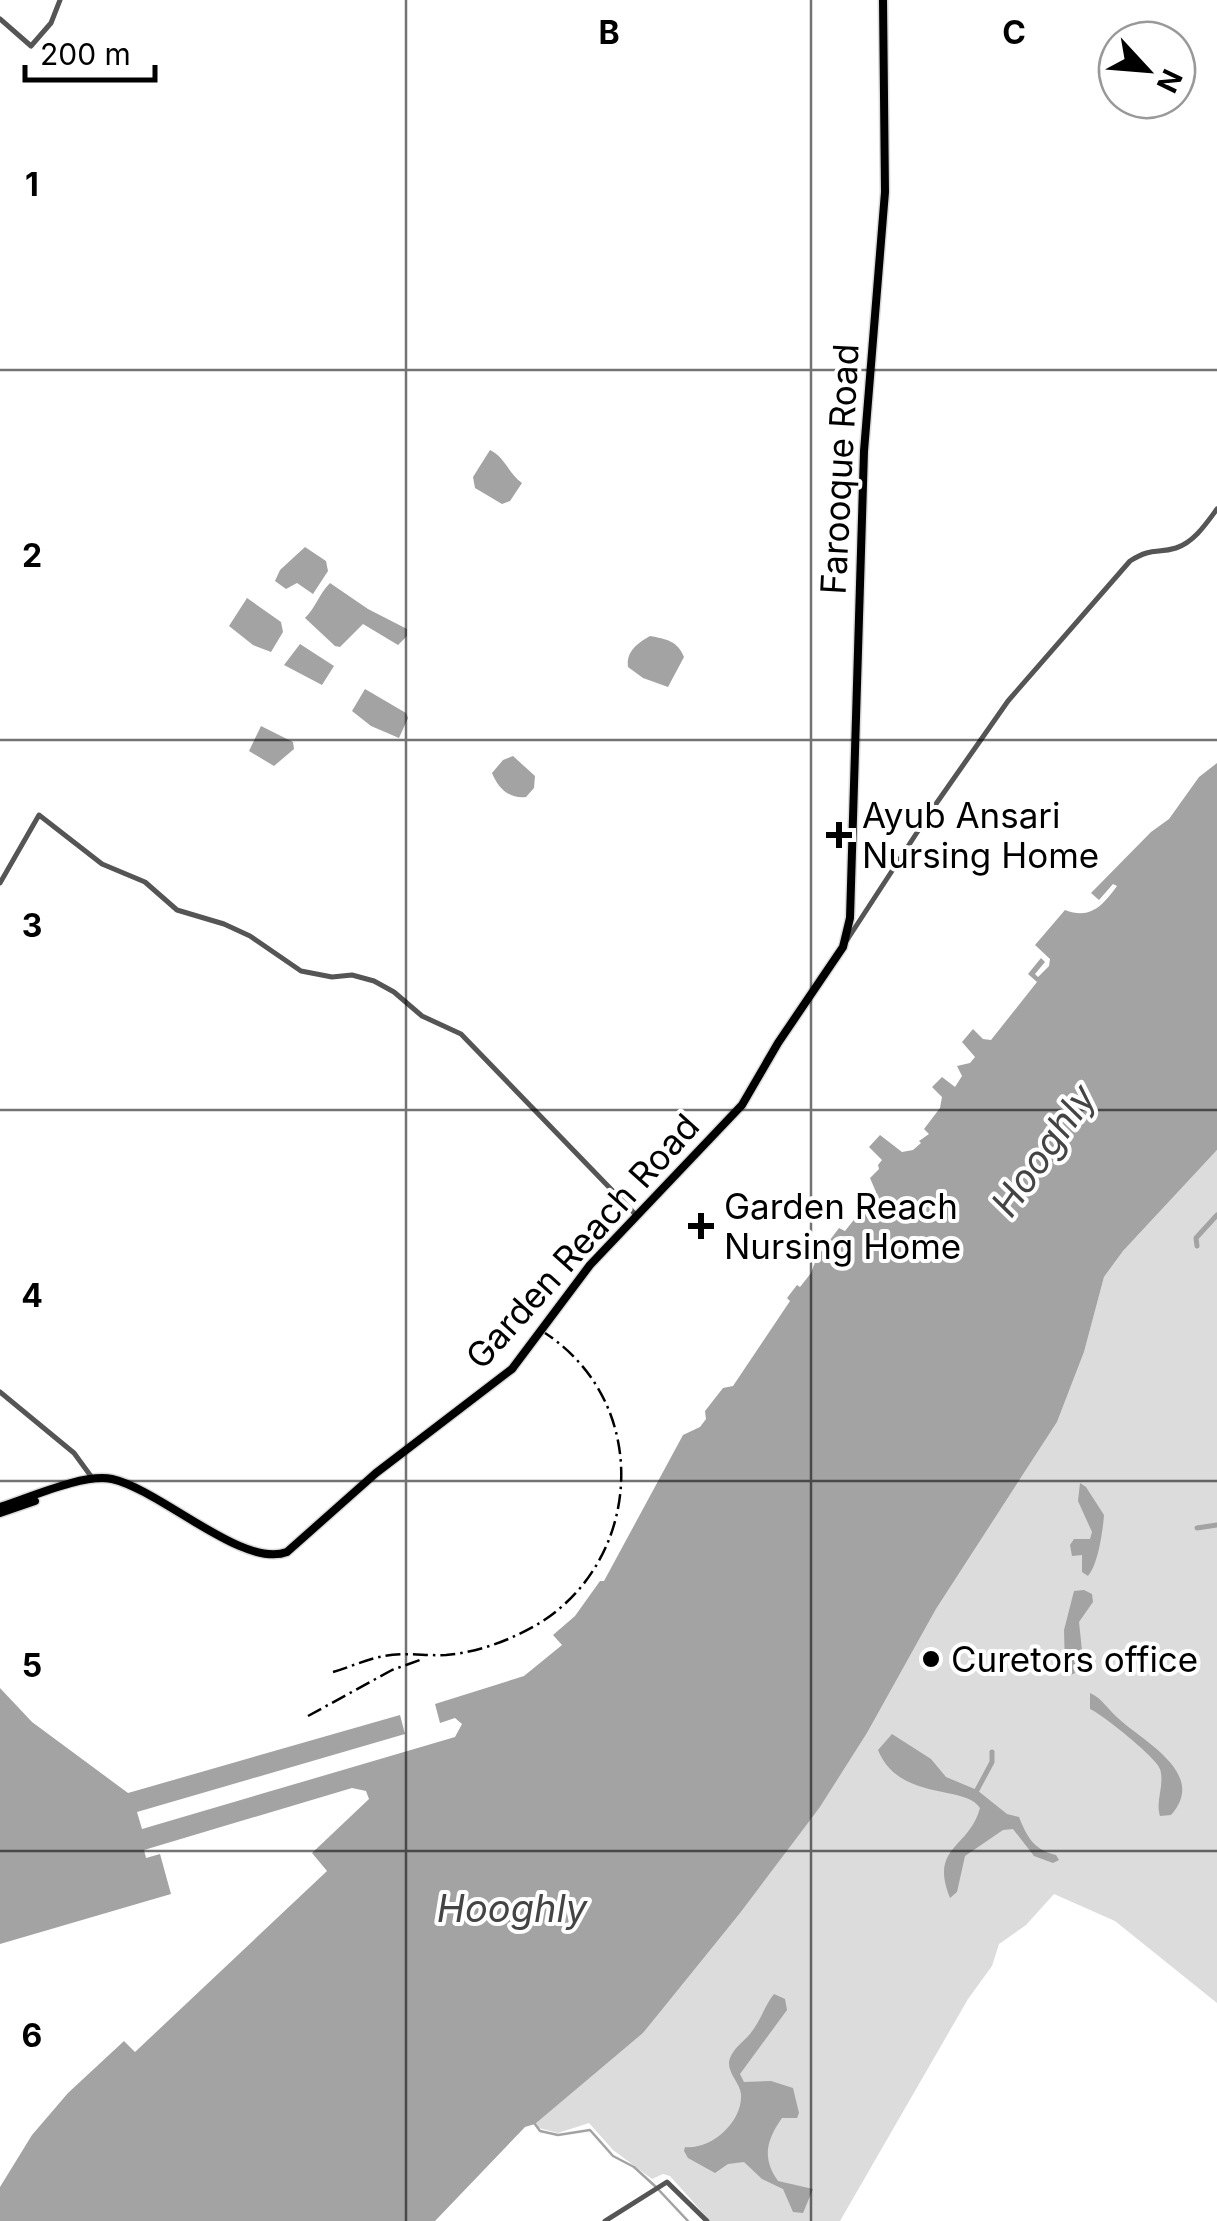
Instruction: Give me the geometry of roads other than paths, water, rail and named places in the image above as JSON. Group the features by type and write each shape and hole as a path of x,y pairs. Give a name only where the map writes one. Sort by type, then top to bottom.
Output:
{"main road":[{"name":"Farooque Road","path":"847,940 864,452 885,192 883,0"},
{"name":"Garden Reach Road","path":"89,1480 111,1479 145,1492 242,1548 272,1554 287,1552 376,1473 512,1369 563,1298 742,1105 772,1052 847,940"},
{"path":"0,1510 89,1480"}],"street":[{"path":"0,19 31,46 51,22 60,0"},
{"path":"847,940 931,811 1043,658 1130,561 1145,551 1179,546 1202,530 1217,510"},
{"path":"0,883 39,814 102,864 146,882 177,910 250,936 293,968 322,976 358,976 386,987 422,1016 470,1041 636,1216"},
{"path":"0,1392 74,1452 89,1480"},
{"path":"605,2221 651,2190 671,2183 707,2221"}],"water":[{"path":"490,450 522,483 510,501 502,504 475,488 473,477"},
{"path":"305,547 326,561 328,571 313,594 297,583 286,589 275,581 280,570"},
{"path":"330,583 407,629 407,636 398,645 363,624 340,647 335,646 305,618"},
{"path":"247,598 281,622 283,632 271,652 253,645 229,626"},
{"path":"650,636 675,644 684,657 668,687 643,678 628,667 631,652"},
{"path":"300,644 334,666 322,685 284,665"},
{"path":"365,689 406,713 408,718 399,738 371,726 352,711"},
{"path":"261,726 293,742 294,749 274,766 249,751"},
{"path":"513,756 535,776 534,788 526,797 505,791 492,773 503,760"},
{"name":"Hooghly","path":"1217,763 1217,1150 1123,1251 1104,1277 1084,1352 1057,1422 936,1609 867,1733 820,1807 643,2033 535,2124 525,2127 435,2221 0,2221 0,2187 32,2135 68,2093 124,2041 135,2052 327,1871 312,1853 369,1799 366,1791 352,1788 144,1850 146,1858 160,1854 171,1894 0,1944 0,1688 32,1722 128,1793 400,1715 405,1734 137,1812 142,1829 455,1737 462,1724 455,1718 440,1723 435,1704 524,1676 562,1645 553,1635 604,1581 683,1435 700,1427 706,1419 705,1411 723,1388 733,1386 790,1301 787,1298 811,1273 817,1257 839,1228 845,1231 876,1192 870,1178 882,1160 869,1147 880,1135 902,1152 921,1143 929,1134 924,1129 940,1108 942,1097 932,1087 942,1077 955,1087 962,1076 957,1066 970,1063 975,1057 962,1042 973,1029 983,1039 991,1040 1037,982 1028,974 1041,958 1045,962 1035,974 1038,977 1049,966 1050,959 1035,945 1065,910 1082,913 1101,905 1117,886 1113,884 1099,900 1091,893 1169,819 1199,777"},
{"path":"1080,1483 1104,1515 1097,1556 1088,1576 1082,1572 1082,1555 1072,1556 1070,1545 1074,1539 1090,1539 1092,1532 1078,1501"},
{"path":"1074,1591 1092,1594 1093,1602 1079,1622 1083,1660 1079,1671 1071,1675 1065,1670 1064,1630"},
{"path":"1090,1693 1168,1760 1177,1773 1182,1786 1180,1800 1171,1815 1160,1816 1161,1775 1157,1764 1129,1737 1090,1709"},
{"path":"892,1734 931,1759 946,1777 977,1790 1007,1814 1019,1817 1032,1842 1059,1860 1053,1863 1034,1856 1013,1829 1003,1830 965,1856 957,1892 950,1898 944,1868 947,1857 975,1822 980,1808 961,1796 901,1778 878,1750"},
{"path":"774,1994 785,1999 787,2010 740,2074 744,2082 771,2081 793,2088 799,2113 797,2118 782,2118 769,2142 768,2157 778,2181 813,2189 803,2213 793,2212 783,2189 762,2179 744,2162 728,2164 715,2173 688,2158 684,2151 685,2147 715,2139 737,2115 741,2094 729,2067 730,2058 754,2029"}],"waterway":[{"path":"1197,1246 1196,1238 1217,1215"},
{"path":"1197,1528 1217,1525"},
{"path":"977,1790 992,1762 992,1752"},
{"path":"535,2124 540,2131 558,2135 590,2130 613,2156 634,2167 688,2221"}],"railway":[{"path":"333,1672 384,1656 455,1654 502,1642 560,1608 591,1574 611,1534 620,1491 619,1447 606,1404 582,1365 545,1333"},
{"path":"308,1716 392,1670 420,1660"}],"place":[{"name":"Ayub Ansari Nursing Home","path":"839,835"},
{"name":"Garden Reach Nursing Home","path":"701,1226"},
{"name":"Curetors office","path":"931,1659"}]}
